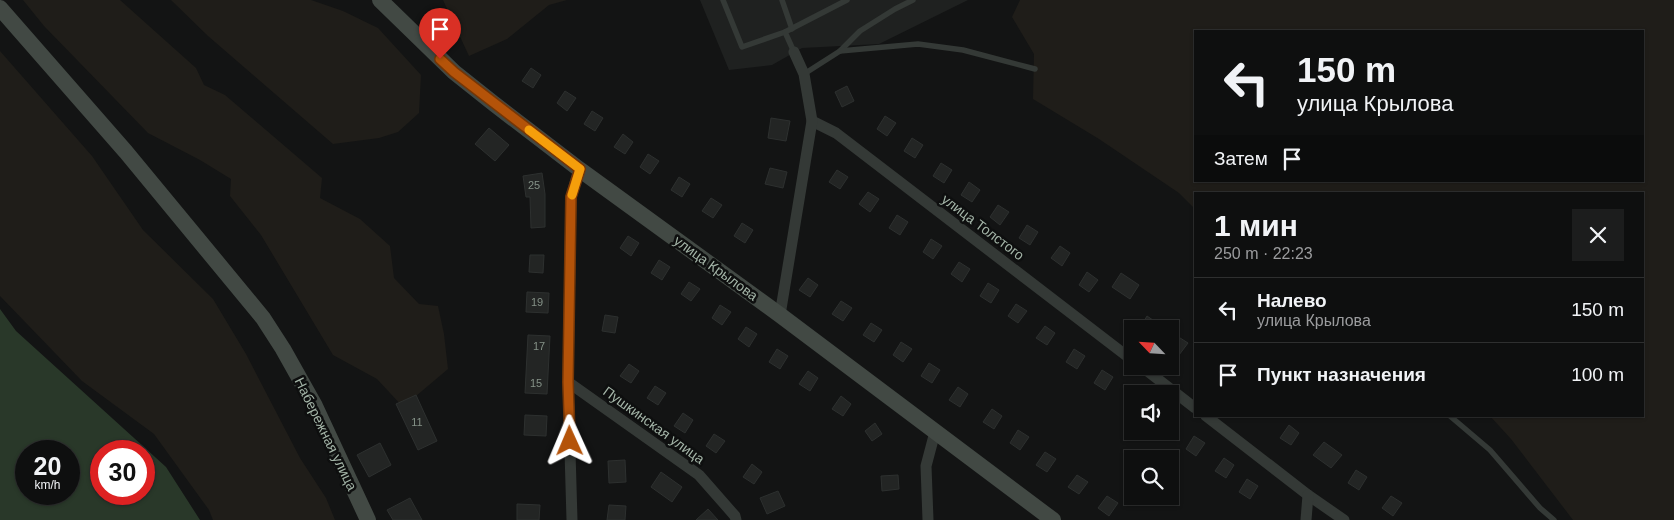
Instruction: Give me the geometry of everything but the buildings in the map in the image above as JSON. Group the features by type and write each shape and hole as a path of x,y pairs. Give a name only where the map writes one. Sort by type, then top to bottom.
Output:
{"main road":[{"name":"улица Крылова","path":"384,2 454,72 580,169 780,315 1053,520"},
{"name":"Набережная улица","path":"0,8 126,152 263,318 315,406 368,520"}],"street":[{"path":"780,315 812,121 804,74 794,52"},
{"name":"улица Толстого","path":"812,121 836,133 1124,354"},
{"path":"572,520 568,382 571,197 580,169"},
{"path":"1153,375 1194,407"},
{"name":"Пушкинская улица","path":"568,382 699,475 735,516 736,520"},
{"path":"1207,417 1344,520"},
{"path":"928,520 926,466 935,432"},
{"path":"1306,520 1308,494"}],"lane":[{"path":"723,0 742,48 792,29 846,0"},
{"path":"782,0 792,29"},
{"path":"804,74 840,51 860,31 913,0"},
{"path":"785,32 794,52"},
{"path":"840,51 918,44 963,50 1035,69"},
{"path":"1451,417 1490,450 1540,508 1554,520"}],"shaded area":[{"path":"23,0 120,0 196,68 204,85 225,95 322,178 320,198 360,219 390,246 394,278 419,304 438,306 444,334 448,369 403,407 377,379 333,355 261,235 230,196 231,179 200,160 148,133 44,26"},
{"path":"171,0 311,0 343,11 378,28 421,75 419,113 398,132 379,138 333,144 208,36"},
{"path":"443,0 567,0 549,5 507,39 469,56"},
{"path":"700,0 968,0 879,44 802,48 772,65 729,70"},
{"path":"1020,0 1674,0 1674,520 1573,520 1511,439 1491,417 1644,417 1644,192 1194,192 1194,208 1179,193 1099,139 1033,99 1034,54 1012,17"},
{"path":"0,51 92,156 143,230 213,299 246,354 300,458 326,498 335,520 213,520 209,510 154,434 82,381 0,296"},
{"path":"0,309 16,331 136,440 90,440 90,505 155,505 155,457 166,467 200,520 0,520"}],"slow traffic":[{"path":"529,130 580,169 572,195"}],"route":[{"path":"440,59 454,72 580,169 571,197 568,382 570,441"}]}
